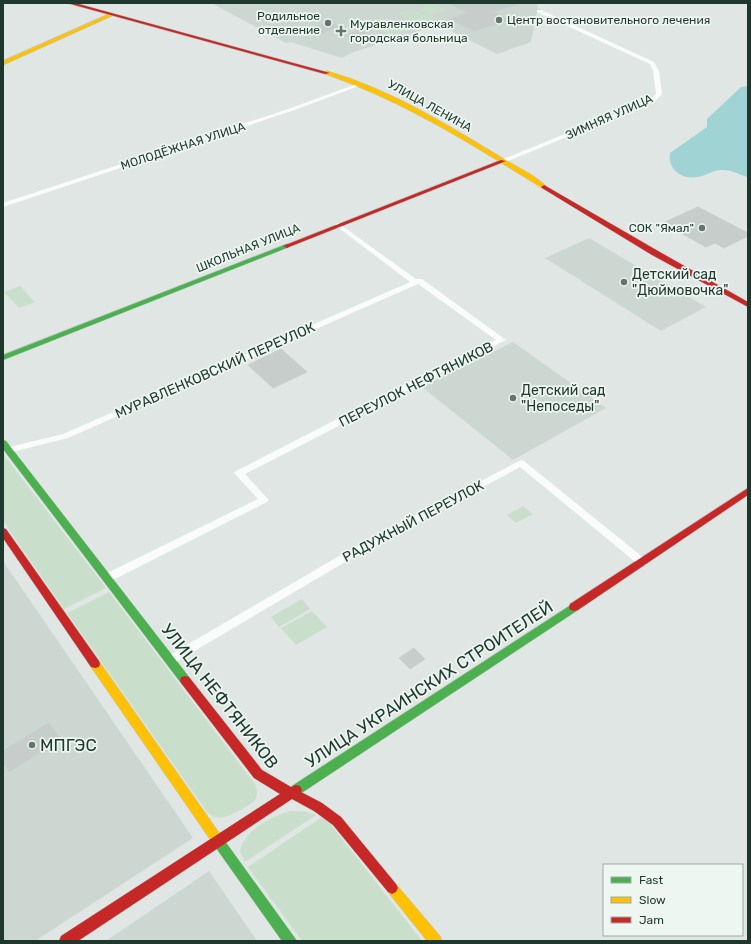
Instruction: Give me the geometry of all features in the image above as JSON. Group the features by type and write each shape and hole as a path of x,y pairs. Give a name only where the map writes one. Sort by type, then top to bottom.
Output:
{"main road":[{"name":"УЛИЦА ЛЕНИНА","path":"69,3 285,61 361,84 391,97 420,112 655,252 748,305"},
{"path":"3,63 111,15"},
{"name":"ШКОЛЬНАЯ УЛИЦА","path":"3,358 503,161"},
{"name":"УЛИЦА НЕФТЯНИКОВ","path":"6,447 258,774 267,782 326,811 337,821 435,941"},
{"name":"УЛИЦА УКРАИНСКИХ СТРОИТЕЛЕЙ","path":"66,941 291,794 748,491"},
{"path":"3,531 218,841 290,941"}],"street":[{"name":"ЗИМНЯЯ УЛИЦА","path":"503,161 647,103 658,97 659,94 656,71 652,63 648,60 539,11"},
{"name":"МОЛОДЁЖНАЯ УЛИЦА","path":"3,205 279,114 361,84"},
{"name":"ПЕРЕУЛОК НЕФТЯНИКОВ","path":"107,578 264,500 239,473 391,397 422,379 502,340 338,225"},
{"name":"МУРАВЛЕНКОВСКИЙ ПЕРЕУЛОК","path":"6,447 65,436 417,281"},
{"name":"РАДУЖНЫЙ ПЕРЕУЛОК","path":"170,660 362,548 521,463 642,562"}],"shaded area":[{"name":"Муравленковская городская больница","path":"211,3 538,3 537,8 542,10 537,12 531,42 497,54 455,33 447,27 423,30 354,52 342,58 291,42 286,43"},
{"name":"Детский сад \"Дюймовочка\"","path":"589,238 706,307 661,331 545,258"},
{"name":"Детский сад \"Непоседы\"","path":"513,342 606,408 513,460 422,387"},
{"path":"3,561 193,838 35,941 3,941"},
{"path":"209,871 257,941 106,941"}],"green space":[{"path":"431,4 447,10 431,15 419,9"},
{"path":"413,10 431,17 438,25 420,27 392,36 366,22 383,18 392,21 389,22 394,24 392,26 403,29 419,24 399,14 401,12"},
{"path":"20,286 35,302 19,308 4,292"},
{"path":"3,454 106,588 64,609 3,521"},
{"path":"523,506 533,514 516,523 507,515"},
{"path":"109,592 255,784 257,796 251,804 233,814 224,817 216,817 207,812 67,613"},
{"path":"302,599 310,609 279,627 271,617"},
{"path":"312,611 327,627 296,645 281,628"},
{"path":"291,811 307,812 316,815 245,862 240,852 246,838 252,831 267,820"},
{"path":"322,817 328,821 422,941 302,941 248,867"}],"water":[{"path":"748,86 748,177 725,170 718,170 700,176 691,177 686,177 677,172 671,164 670,153 707,127 707,119 741,87"}],"building":[{"path":"448,3 516,3 516,5 493,12 510,20 474,31 449,19 469,13"},
{"path":"330,22 340,27 315,35 306,30"},
{"path":"361,30 377,39 361,44 345,35"},
{"name":"СОК \"Ямал\"","path":"698,207 748,233 748,236 724,248 715,243 706,247 663,223"},
{"path":"281,349 307,372 273,388 248,365"},
{"path":"414,648 425,659 410,669 399,658"},
{"name":"МПГЭС","path":"48,723 61,739 9,772 3,762 3,751"}],"traffic: fast":[{"path":"3,358 287,246"},
{"path":"3,443 185,680"},
{"path":"296,790 574,607"},
{"path":"218,841 290,941"}],"traffic: slow":[{"path":"3,63 111,15"},
{"path":"327,73 356,83 412,108 465,138 544,187"},
{"path":"95,664 218,841"},
{"path":"392,888 435,941"}],"traffic: jam":[{"path":"69,3 327,73"},
{"path":"287,246 503,161"},
{"path":"544,187 655,253 748,305"},
{"path":"574,607 748,491"},
{"path":"3,531 95,664"},
{"path":"185,680 258,774 277,786 318,807 337,821 392,888"},
{"path":"66,941 296,790"}],"place":[{"name":"Центр востановительного лечения","path":"499,20"},
{"name":"Родильное отделение","path":"328,23"},
{"name":"Муравленковская городская больница","path":"341,31"},
{"name":"СОК \"Ямал\"","path":"702,228"},
{"name":"Детский сад \"Дюймовочка\"","path":"624,282"},
{"name":"Детский сад \"Непоседы\"","path":"513,398"},
{"name":"МПГЭС","path":"32,745"}]}
